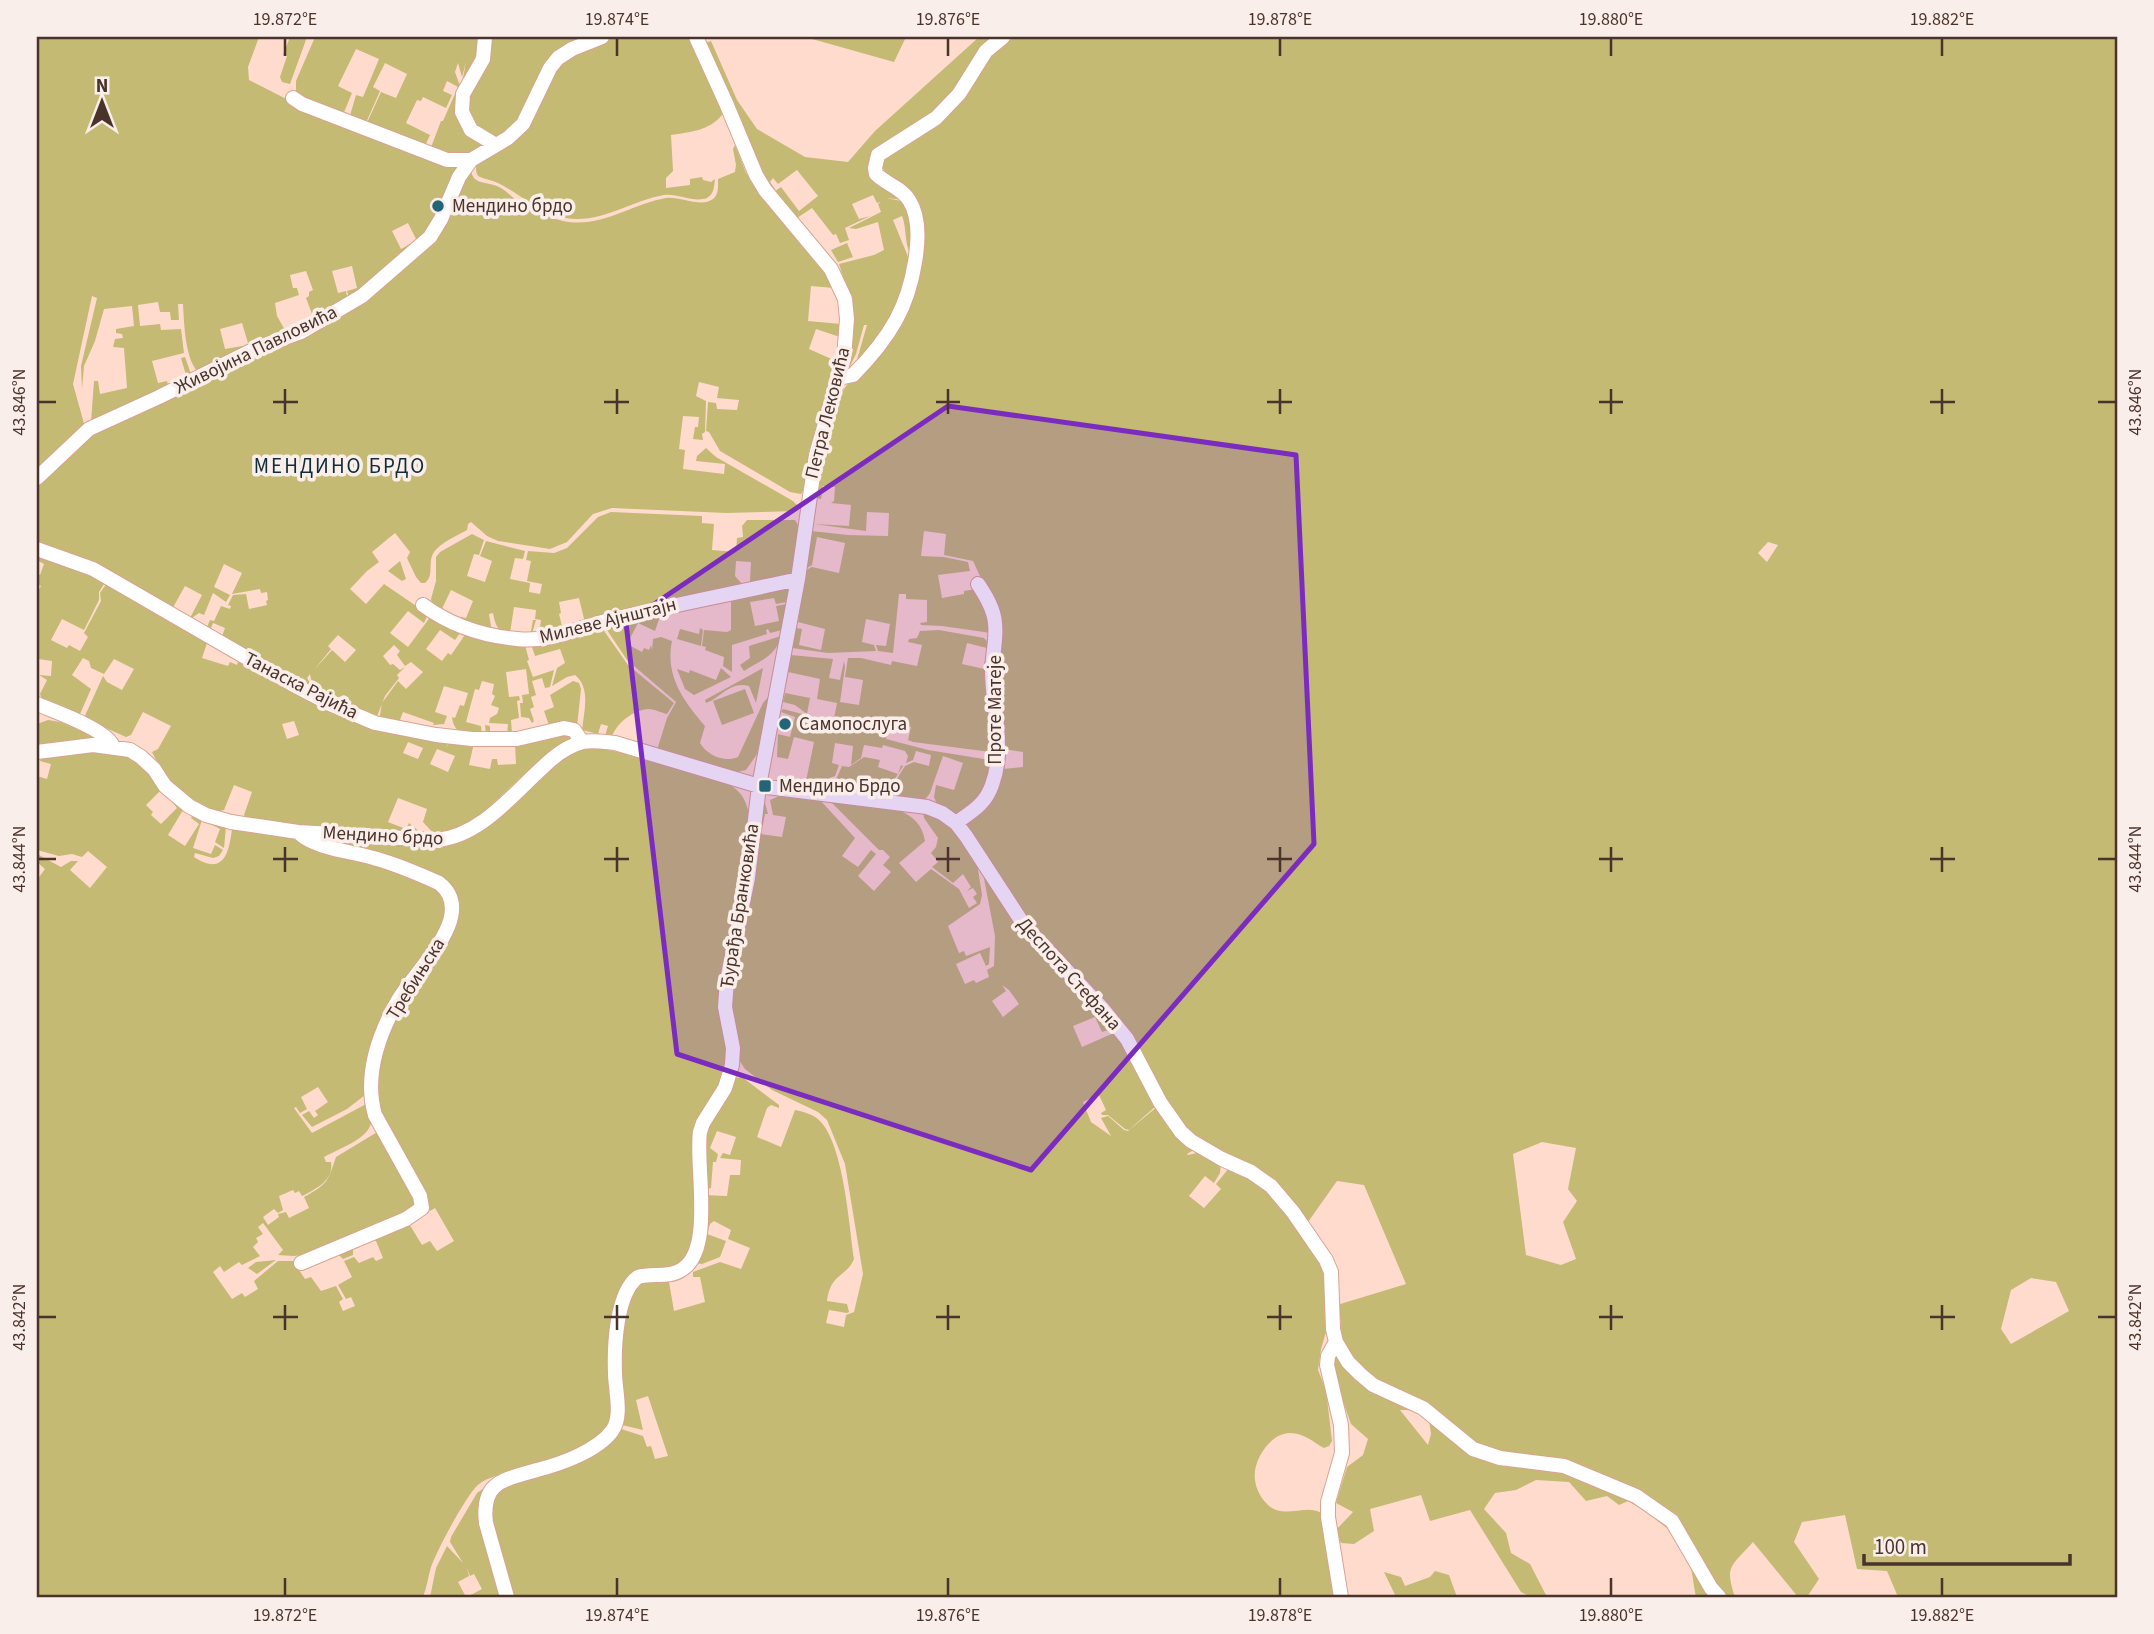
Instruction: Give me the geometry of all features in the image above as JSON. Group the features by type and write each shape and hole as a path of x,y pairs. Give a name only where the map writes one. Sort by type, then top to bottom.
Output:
{"street":[{"path":"485,37 483,59 463,94 463,112 471,130 496,145"},
{"name":"Живојина Павловића","path":"37,478 83,432 257,348 301,332 362,296 430,237 459,177 471,160 508,138 523,124 550,68 558,58 572,48 602,37"},
{"name":"Петра Лековића","path":"696,37 756,175 765,190 822,255 840,284 847,319 844,358 816,455 798,579 759,786"},
{"path":"839,378 853,375 895,323 908,294 915,259 917,236 914,212 904,195 876,174 874,167 877,155 936,118 959,94 986,51 1003,37"},
{"path":"293,98 310,108 447,160 471,160"},
{"name":"Танаска Рајића","path":"37,549 73,561 113,580 292,684 375,723 472,739 517,739 564,728 574,730 582,742"},
{"name":"Милеве Ајнштајн","path":"423,605 441,618 466,629 518,640 533,639 699,599 798,579"},
{"name":"Проте Матеје","path":"956,822 974,812 985,801 997,769 999,745 992,669 995,623 992,608 978,584"},
{"path":"37,704 93,728 111,739 113,747"},
{"path":"582,742 615,743 759,786"},
{"name":"Мендино брдо","path":"37,752 93,745 130,750 142,757 176,797 199,812 231,822 298,832 429,840 453,839 480,824 554,756 582,742"},
{"name":"Деспота Стефана","path":"759,786 924,807 942,813 956,822 1024,925 1102,1008 1127,1039 1160,1102 1181,1132 1191,1141 1251,1172 1271,1186 1300,1221 1331,1272 1336,1342 1328,1356 1327,1365 1341,1425 1342,1453 1328,1510 1340,1597"},
{"name":"Ђурађа Бранковића","path":"507,1597 486,1523 486,1503 492,1489 504,1479 538,1470 592,1447 612,1431 617,1418 616,1345 625,1293 638,1278 678,1273 688,1266 696,1252 701,1209 699,1139 703,1123 725,1088 732,1065 733,1048 725,997 748,878 759,786"},
{"name":"Требињска","path":"298,832 318,844 380,859 439,883 446,888 452,908 450,921 441,941 396,1003 377,1049 370,1079 375,1115 420,1195 422,1208 406,1219 301,1263"},
{"path":"1336,1342 1348,1362 1373,1385 1423,1408 1473,1449 1500,1458 1564,1466 1636,1496 1672,1521 1719,1597"}],"highlighted area":[{"path":"948,406 1296,455 1314,844 1031,1170 677,1054 626,623"}],"shaded area":[{"path":"37,37 259,37 248,67 249,80 302,107 463,163 436,223 417,241 408,223 392,231 401,249 410,244 413,250 350,301 347,291 357,288 352,266 332,271 338,293 346,291 348,302 314,319 306,298 313,290 306,271 290,275 293,288 297,288 299,295 275,303 277,316 286,332 252,347 248,343 242,323 220,329 225,349 248,345 198,372 188,350 183,304 178,304 179,320 171,320 170,312 160,312 158,302 138,305 140,326 160,324 161,330 181,329 184,353 152,361 158,383 167,381 168,385 184,380 183,376 186,375 181,358 185,357 192,377 91,422 94,381 98,381 100,394 127,388 124,348 113,347 115,339 123,338 122,334 116,333 116,329 134,326 132,306 104,309 95,341 84,366 82,389 81,366 97,298 92,296 73,384 85,427 37,474"},
{"path":"290,37 307,37 290,84 282,82 280,77 287,56 283,55"},
{"path":"315,37 483,37 484,47 466,81 463,78 466,62 462,77 458,63 455,72 460,86 459,111 487,144 466,156 430,150 458,87 447,81 443,91 452,95 446,108 423,97 421,101 417,100 406,123 430,135 424,148 366,125 381,92 396,98 407,74 385,63 373,87 380,91 365,125 349,119 356,95 363,97 379,59 356,49 338,86 352,93 342,117 296,93 296,81"},
{"path":"488,37 579,37 582,42 569,48 521,123 496,139 468,121 467,88"},
{"path":"611,37 689,37 722,109 722,115 705,128 671,135 673,171 666,178 666,188 690,185 690,179 702,177 703,180 711,182 715,179 709,196 697,199 664,195 591,218 565,218 547,212 498,183 478,176 477,163 488,153 514,138 559,64 577,51"},
{"path":"805,37 906,37 894,62"},
{"path":"979,37 997,37 938,108 873,157 905,200 886,198 906,202 913,221 910,253 902,216 893,220 911,264 902,302 854,370 867,325 864,325 856,354 848,370 853,307 839,264 884,250 878,222 856,229 849,228 881,212 878,204 881,202 877,203 873,195 852,204 859,219 870,216 845,228 849,240 840,243 836,234 833,235 812,208 797,218 774,192 781,187 799,211 818,196 797,170 778,184 773,178 770,182 775,189 773,190 763,176 705,43 711,41 737,100 757,129 805,157 848,162 875,131"},
{"path":"1014,37 2117,37 2117,1597 1898,1597 1887,1571 1857,1569 1845,1515 1802,1522 1794,1542 1819,1579 1807,1597 1798,1597 1753,1542 1735,1562 1730,1572 1735,1597 1696,1597 1687,1553 1670,1531 1628,1501 1619,1505 1607,1496 1586,1501 1569,1482 1536,1480 1516,1490 1495,1493 1484,1509 1506,1533 1511,1553 1530,1564 1547,1597 1531,1597 1521,1592 1470,1510 1430,1521 1421,1495 1370,1509 1374,1531 1354,1544 1341,1543 1336,1530 1353,1512 1336,1503 1347,1467 1363,1455 1368,1439 1351,1424 1337,1384 1334,1362 1341,1321 1337,1305 1406,1284 1364,1185 1337,1181 1308,1222 1181,1127 1143,1058 1032,929 966,825 1003,769 1023,767 1023,752 1004,749 993,604 973,561 944,555 946,534 924,531 921,556 968,562 970,571 938,575 942,598 976,589 982,594 991,633 921,625 920,623 927,622 927,600 906,599 906,594 899,594 893,653 878,651 876,645 886,646 890,624 866,619 862,642 874,645 876,651 828,653 792,648 796,628 802,629 799,645 821,650 825,629 798,622 806,570 812,567 839,573 845,543 817,537 812,565 807,568 811,531 888,536 889,513 867,512 866,531 814,524 849,526 851,505 831,503 834,501 835,487 823,486 821,499 816,498 823,455 840,396 880,349 920,241 897,180 886,173 882,167 883,161 948,116 977,79 986,60","holes":["1768,542 1778,545 1767,562 1758,553","1542,1142 1576,1148 1568,1189 1577,1201 1563,1222 1576,1259 1561,1265 1526,1255 1513,1154","2031,1278 2056,1282 2069,1311 2011,1344 2001,1329 2011,1290","1400,1410 1423,1410 1428,1413 1431,1434 1428,1445"]},
{"path":"735,145 746,173 821,266 834,288 811,286 808,321 841,324 840,337 816,329 809,349 836,361 801,494 790,492 720,451 706,431 708,402 716,403 717,409 737,410 739,400 717,398 719,387 699,382 696,396 706,401 703,440 693,439 699,417 683,416 679,449 685,450 683,469 724,474 725,464 696,461 697,456 706,448 716,457 793,501 797,505 797,511 726,513 612,508 593,514 567,542 550,549 498,541 487,536 471,522 467,530 437,548 431,560 430,576 425,583 421,583 416,577 407,558 410,552 395,533 372,552 379,562 350,589 366,604 384,584 428,614 424,623 408,611 390,633 408,647 431,616 462,630 455,640 440,630 426,649 442,661 448,653 451,655 467,632 525,645 533,677 554,670 550,687 545,688 542,678 532,681 536,695 531,697 534,707 530,709 534,721 532,723 529,718 521,717 522,695 529,694 526,669 506,672 509,697 519,696 520,700 517,701 519,718 511,720 512,734 523,733 518,735 504,737 486,736 485,725 490,726 490,736 507,736 508,724 489,723 499,708 491,705 495,696 492,694 494,684 482,681 479,690 475,689 466,722 481,726 482,736 458,731 452,717 455,718 460,705 464,706 468,693 444,686 435,712 447,716 444,724 433,725 434,723 403,712 400,720 428,730 379,721 382,704 376,719 371,720 353,713 325,698 313,683 310,674 307,678 316,693 212,636 221,639 225,628 213,623 209,634 193,625 207,627 210,620 214,621 221,606 230,609 231,606 228,605 233,595 246,594 249,609 267,605 267,592 261,593 260,589 232,594 242,573 224,564 214,587 230,595 226,602 213,593 204,615 199,613 189,620 202,595 185,586 171,611 94,567 37,545 37,482 92,431 98,432 111,422 256,352 312,330 363,299 427,245 440,226 458,185 471,167 476,180 500,187 519,202 540,213 563,221 590,222 666,198 697,202 713,199 717,192 718,179 735,172","holes":["338,635 356,650 345,662 332,650 314,670 331,649 328,646","394,645 400,651 397,655 405,666 411,662 423,672 406,689 398,681 383,702 405,667 400,670 393,664 390,665 383,656"]},
{"path":"847,243 853,257 838,262 831,250"},
{"path":"611,512 702,516 702,523 714,524 712,550 736,552 737,538 743,537 742,526 747,520 795,520 798,525 793,571 789,576 755,585 750,581 751,562 736,561 735,576 742,584 739,587 585,623 579,598 559,602 563,630 539,635 541,620 535,619 536,610 514,607 510,633 530,636 533,620 536,620 531,637 516,637 501,632 493,613 489,614 492,632 459,622 461,617 466,618 473,601 451,590 440,613 433,607 431,599 436,581 436,557 472,534 484,540 479,555 474,554 467,576 485,582 492,561 480,556 486,541 525,551 523,559 515,558 510,579 530,583 529,592 540,594 542,584 527,581 531,561 526,560 528,551 554,553 567,548 598,517"},
{"path":"39,554 107,579 99,592 99,600 84,630 62,619 51,640 67,648 69,645 80,651 88,637 84,633 101,601 100,593 109,580 220,648 207,643 202,658 228,666 230,662 237,665 239,658 317,700 449,739 446,749 450,739 474,743 469,765 490,769 492,759 497,759 498,765 516,764 515,743 556,732 573,737 546,754 477,818 464,827 434,834 423,822 427,809 398,798 388,822 406,829 409,823 421,833 298,826 246,818 244,815 252,792 234,785 224,810 202,808 172,782 152,752 158,749 171,726 143,712 131,735 126,737 84,718 103,676 107,682 122,690 134,669 114,659 104,674 91,668 89,661 83,658 72,675 91,689 80,714 43,701 40,694 47,680 39,675 51,676 52,661 38,659 37,667 37,593 41,586 37,583 37,574 40,575 44,564 37,560","holes":["294,721 299,735 287,739 282,724","408,742 423,748 418,759 403,753","437,749 455,756 448,772 430,764"]},
{"path":"400,561 406,579 402,581 388,571"},
{"path":"790,586 787,602 776,604 774,598 750,602 755,626 779,621 776,606 787,604 782,630 770,633 768,629 767,634 732,645 732,672 723,666 724,657 705,650 706,647 702,646 704,630 731,630 731,596"},
{"path":"657,614 659,619 655,631 638,623 627,644 642,652 644,648 649,650 651,645 652,650 653,639 661,637 672,641 671,665 674,676 683,697 705,726 700,743 707,751 716,757 738,757 763,703 769,696 757,754 746,770 737,772 657,750 667,718 676,702 627,660 607,630 601,627"},
{"path":"602,628 628,665 674,703 667,714 649,709 632,714 612,736 605,736 608,726 601,724 598,734 582,730 585,693 580,680 575,675 552,686 557,668 565,663 560,649 535,656 531,644"},
{"path":"700,628 703,630 701,646 677,639 680,629 699,634"},
{"path":"939,630 984,638 991,646 989,668 984,666 987,648 967,643 962,664 989,670 991,752 913,742 908,740 911,727 892,721 886,739 928,750 990,760 992,763 985,794 961,814 955,814 937,804 934,797 936,785 954,790 963,763 943,756 930,793 924,801 877,797 893,785 905,766 914,762 929,766 931,755 916,751 913,760 906,763 908,756 905,751 883,745 882,748 864,745 861,758 851,765 853,746 835,743 832,763 839,765 835,776 821,781 806,781 814,742 794,737 788,759 777,757 778,734 790,737 795,717 781,712 783,709 802,714 808,720 833,724 837,703 817,699 820,679 788,672 791,655 833,659 829,678 840,680 844,661 840,702 859,705 863,680 845,677 848,658 917,666 922,645 908,642 909,639 917,638 920,631"},
{"path":"781,636 771,653 744,671 740,665 750,658 749,646"},
{"path":"721,668 731,677 694,695 685,689 677,669 689,673 690,670 716,680"},
{"path":"763,668 756,703 749,686 742,685 731,688 706,703 705,700"},
{"path":"573,681 579,683 581,689 577,727 550,728 544,711 554,707 550,695"},
{"path":"745,689 754,713 722,725 713,701"},
{"path":"785,693 810,698 807,714 795,705 783,702"},
{"path":"48,720 92,735 93,739 37,746 37,724"},
{"path":"449,730 450,734 433,731"},
{"path":"591,747 619,752 730,785 739,792 745,802 750,828 748,857 724,988 730,1057 725,1076 702,1117 697,1135 697,1230 684,1265 640,1274 627,1284 622,1294 613,1335 612,1372 616,1409 610,1429 596,1442 564,1458 535,1468 495,1476 475,1488 439,1549 423,1597 37,1597 37,880 45,869 37,862 37,854 61,867 71,861 78,861 70,870 90,888 107,867 88,851 82,857 72,854 59,856 37,850 37,776 47,779 51,764 40,761 41,758 95,751 121,754 133,759 149,772 161,790 146,805 153,812 151,815 161,824 177,808 172,801 183,810 168,835 185,846 199,824 192,816 202,820 193,848 211,854 215,845 223,850 219,856 213,858 195,853 194,857 204,862 212,864 223,860 229,847 232,829 272,834 295,837 320,848 403,870 419,876 443,892 447,909 443,927 425,958 407,978 382,1028 369,1070 365,1095 347,1109 312,1127 302,1115 309,1111 314,1118 318,1115 315,1111 328,1102 318,1087 301,1097 307,1109 300,1113 294,1108 312,1133 368,1103 372,1114 367,1131 352,1143 324,1157 326,1162 331,1162 330,1174 336,1157 379,1131 420,1201 418,1209 319,1253 294,1256 278,1255 283,1250 263,1223 258,1227 263,1234 256,1238 258,1242 253,1247 260,1256 242,1265 239,1262 224,1272 220,1266 213,1272 232,1299 242,1293 245,1297 258,1289 254,1281 278,1261 293,1261 305,1279 311,1277 321,1291 336,1286 343,1299 339,1302 343,1311 355,1306 351,1297 346,1299 338,1285 352,1277 344,1261 354,1257 359,1263 373,1257 376,1261 383,1258 376,1241 371,1240 353,1247 353,1255 343,1259 337,1253 313,1265 312,1263 408,1222 422,1245 430,1241 437,1251 454,1241 435,1208 430,1211 424,1195 386,1129 376,1099 374,1081 378,1058 394,1014 444,942 457,908 453,893 441,880 399,862 325,839 438,847 460,842 481,831 547,770 577,751","holes":["328,1176 304,1197 309,1208 289,1218 286,1212 278,1214 279,1217 268,1225 263,1217 274,1209 278,1213 283,1210 279,1196 293,1190 295,1193 299,1191 302,1196"]},
{"path":"864,757 880,760 878,767 898,774 891,785 865,795 796,786 824,786 835,782 842,766 849,767"},
{"path":"784,794 820,800 855,838 842,856 858,867 871,850 876,854 858,876 874,891 891,872 883,865 890,857 883,850 879,850 826,797 903,812 919,825 925,841 899,863 916,882 931,869 959,889 969,908 977,903 973,897 977,894 973,888 967,891 971,887 963,874 953,883 932,867 938,862 931,853 938,838 924,818 923,812 949,823 977,863 982,895 980,904 948,926 959,953 964,951 966,956 990,947 989,964 986,966 980,953 956,964 965,984 974,980 976,983 989,977 987,970 994,966 995,936 982,868 1114,1028 1102,1032 1095,1017 1073,1026 1082,1047 1116,1032 1157,1105 1129,1130 1108,1115 1102,1115 1106,1110 1099,1095 1083,1102 1091,1122 1111,1136 1101,1118 1108,1116 1124,1130 1128,1131 1158,1106 1195,1149 1188,1155 1201,1152 1221,1163 1220,1173 1214,1183 1205,1176 1189,1196 1204,1208 1221,1189 1216,1184 1229,1168 1263,1184 1312,1245 1326,1275 1328,1325 1318,1370 1326,1390 1332,1441 1324,1448 1304,1436 1295,1433 1283,1434 1269,1443 1259,1457 1255,1480 1261,1496 1273,1509 1310,1510 1323,1514 1348,1592 1347,1597 510,1597 488,1508 502,1484 618,1428 643,1436 647,1447 651,1446 655,1459 668,1456 648,1396 636,1400 643,1430 622,1425 620,1336 634,1284 675,1278 675,1281 669,1282 674,1311 705,1302 700,1277 693,1277 693,1272 720,1262 741,1269 750,1248 728,1239 731,1230 714,1221 707,1234 726,1241 720,1257 702,1264 695,1263 704,1195 727,1196 730,1175 740,1175 741,1160 720,1158 723,1153 730,1155 736,1137 717,1131 710,1148 718,1154 716,1162 713,1162 711,1188 704,1190 702,1138 734,1078 742,1077 779,1105 779,1108 771,1105 767,1108 757,1137 781,1147 795,1110 820,1121 828,1133 840,1167 854,1259 847,1270 835,1280 827,1301 847,1304 849,1312 829,1310 826,1323 844,1327 846,1315 854,1312 863,1274 845,1164 827,1120 818,1112 772,1090 745,1069 739,1060 729,1000 761,806 765,803 768,814 765,814 761,834 782,837 786,817 773,815 770,800","holes":["1002,985 1019,1004 1003,1017 992,1001 1006,991"]},
{"path":"205,821 226,827 224,848 215,842 220,829"},
{"path":"276,1260 257,1274 248,1268 256,1262"},
{"path":"490,1484 488,1491 504,1597 467,1597 482,1589 474,1574 470,1576 467,1568 469,1576 458,1582 466,1597 430,1597 436,1568 447,1546 463,1563 450,1542 451,1537 477,1493"},
{"path":"1435,1571 1449,1575 1457,1597 1396,1597 1384,1572 1401,1577 1405,1586 1430,1577"}],"place":[{"name":"Мендино брдо","path":"438,206"},
{"name":"Самопослуга","path":"785,724"},
{"name":"Мендино Брдо","path":"765,786"}],"district":[{"name":"МЕНДИНО БРДО","path":"340,466"}]}
